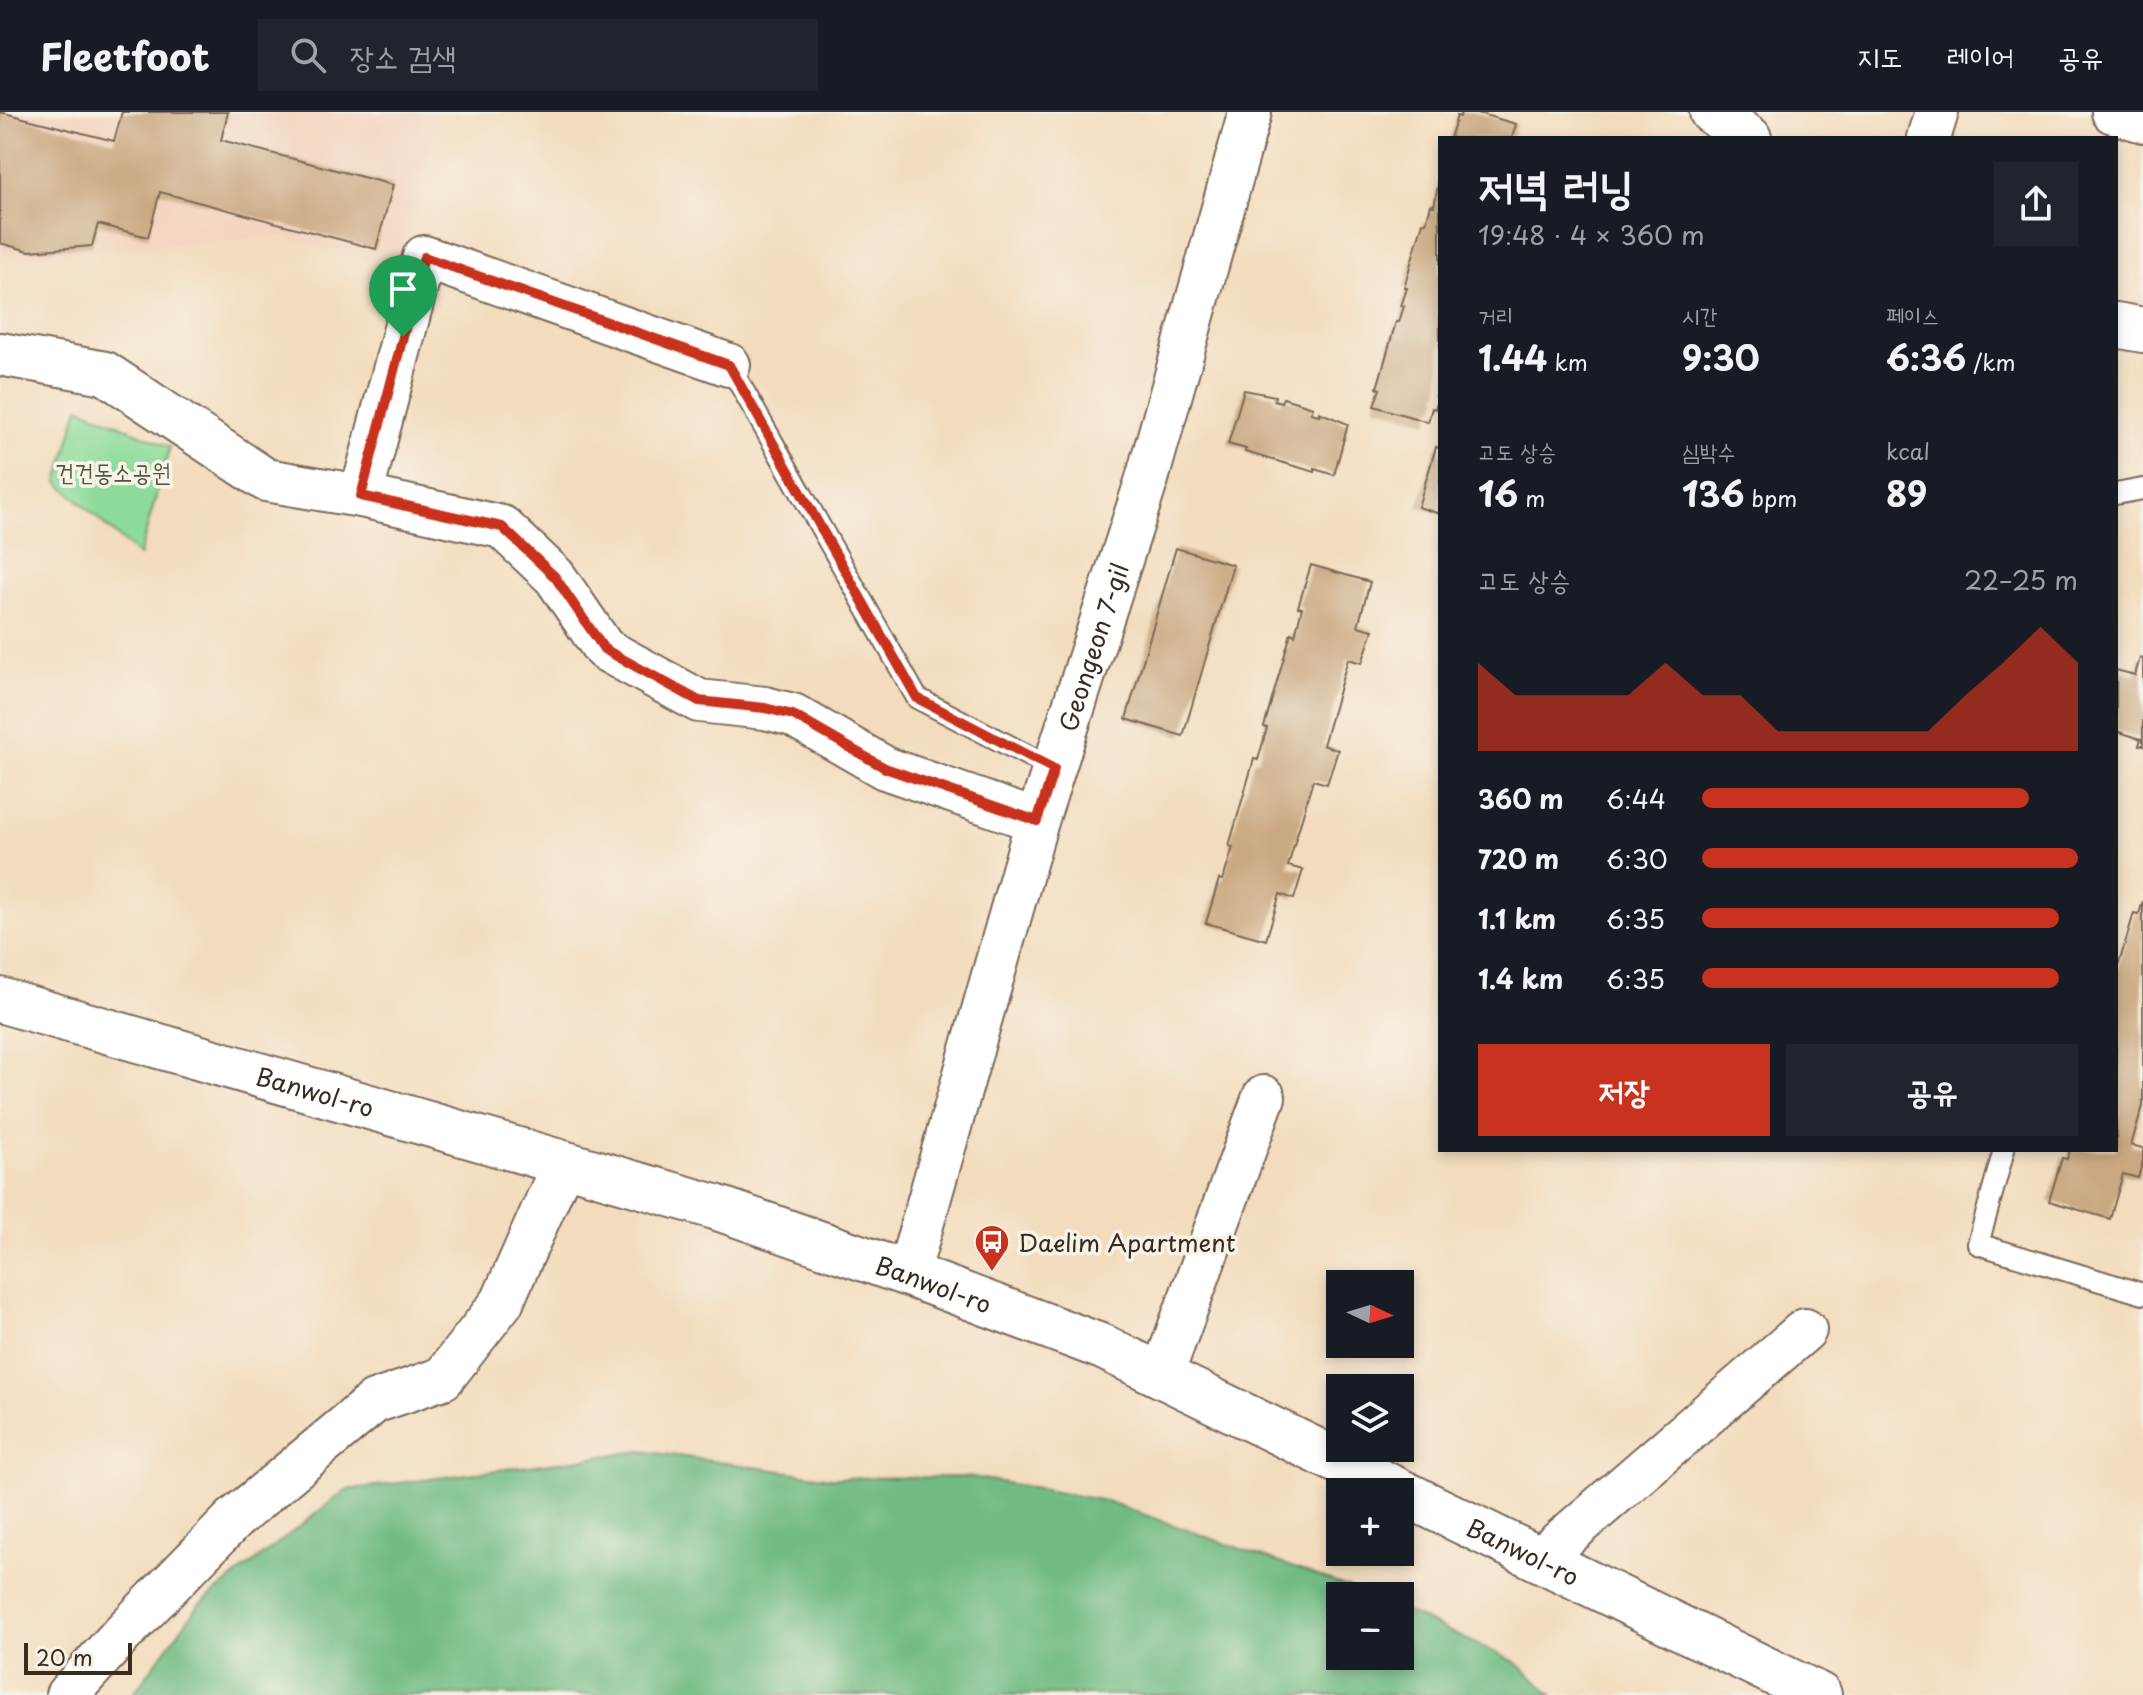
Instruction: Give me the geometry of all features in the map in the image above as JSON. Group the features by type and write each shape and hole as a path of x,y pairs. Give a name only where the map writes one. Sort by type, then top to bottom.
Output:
{"main road":[{"path":"1712,112 1746,136"},
{"path":"2118,325 2143,330"},
{"name":"Banwol-ro","path":"0,1000 715,1207 908,1274 1103,1347 1819,1695"}],"street":[{"name":"Geongeon 7-gil","path":"908,1274 1037,821 1147,479 1250,112"},
{"path":"1930,136 1937,112"},
{"path":"2113,112 2143,121"},
{"path":"361,496 424,257 729,365"},
{"path":"0,354 105,373 266,480 361,496 502,527 555,577 604,649 699,701 765,708 793,715 885,768 1037,821"},
{"path":"1162,1375 1264,1097"},
{"path":"67,1695 244,1510 374,1402 443,1378 502,1302 563,1164"},
{"path":"1541,1558 1805,1330"}],"lane":[{"path":"729,365 917,698 1054,769"},
{"path":"2118,494 2143,489"},
{"path":"2003,1152 1978,1244 2143,1294"}],"shaded area":[{"path":"0,112 439,112 397,267 282,236 21,258 0,254"}],"green space":[{"name":"건건동소공원","path":"79,407 170,447 139,556 58,482"},
{"path":"642,1451 832,1478 972,1477 1106,1501 1334,1582 1326,1582 1326,1670 1414,1670 1414,1615 1516,1662 1552,1695 132,1695 199,1605 346,1490"}],"building":[{"path":"0,112 114,141 122,112 228,112 221,140 393,185 376,249 160,192 148,237 98,224 92,246 29,251 0,243"},
{"path":"1461,112 1474,112 1516,124 1513,136 1451,136 1457,116 1460,117"},
{"path":"1438,186 1438,399 1428,422 1374,406 1396,322 1399,322 1404,306 1401,306 1407,288 1404,287 1423,222 1426,223 1431,205 1434,206"},
{"path":"1244,390 1275,396 1274,400 1281,402 1283,398 1313,407 1311,413 1319,415 1319,412 1348,424 1334,475 1245,452 1246,449 1228,444"},
{"path":"1436,447 1438,448 1438,513 1418,507"},
{"path":"1176,548 1233,565 1183,736 1126,719"},
{"path":"1311,565 1370,582 1358,626 1373,630 1362,663 1348,659 1323,745 1338,750 1327,784 1313,780 1288,866 1303,870 1294,899 1280,894 1266,940 1206,923 1219,879 1223,880 1233,847 1229,846 1254,759 1258,760 1267,728 1264,727 1291,633 1295,635 1302,608 1298,607"},
{"path":"2140,658 2143,659 2143,746 2139,745 2141,739 2118,732 2118,671 2135,675"},
{"path":"2143,901 2143,1106 2131,1145 2143,1148 2143,1160 2138,1178 2123,1174 2110,1219 2049,1201 2062,1158 2067,1159 2069,1152 2118,1152 2118,967 2134,913 2139,914"}],"place":[{"name":"Daelim Apartment","path":"992,1273"}],"route":[{"path":"424,257 729,365 917,698 1054,769 1037,821 885,768 793,715 765,708 699,701 604,649 555,577 502,527 361,496 403,337 424,257"}]}
